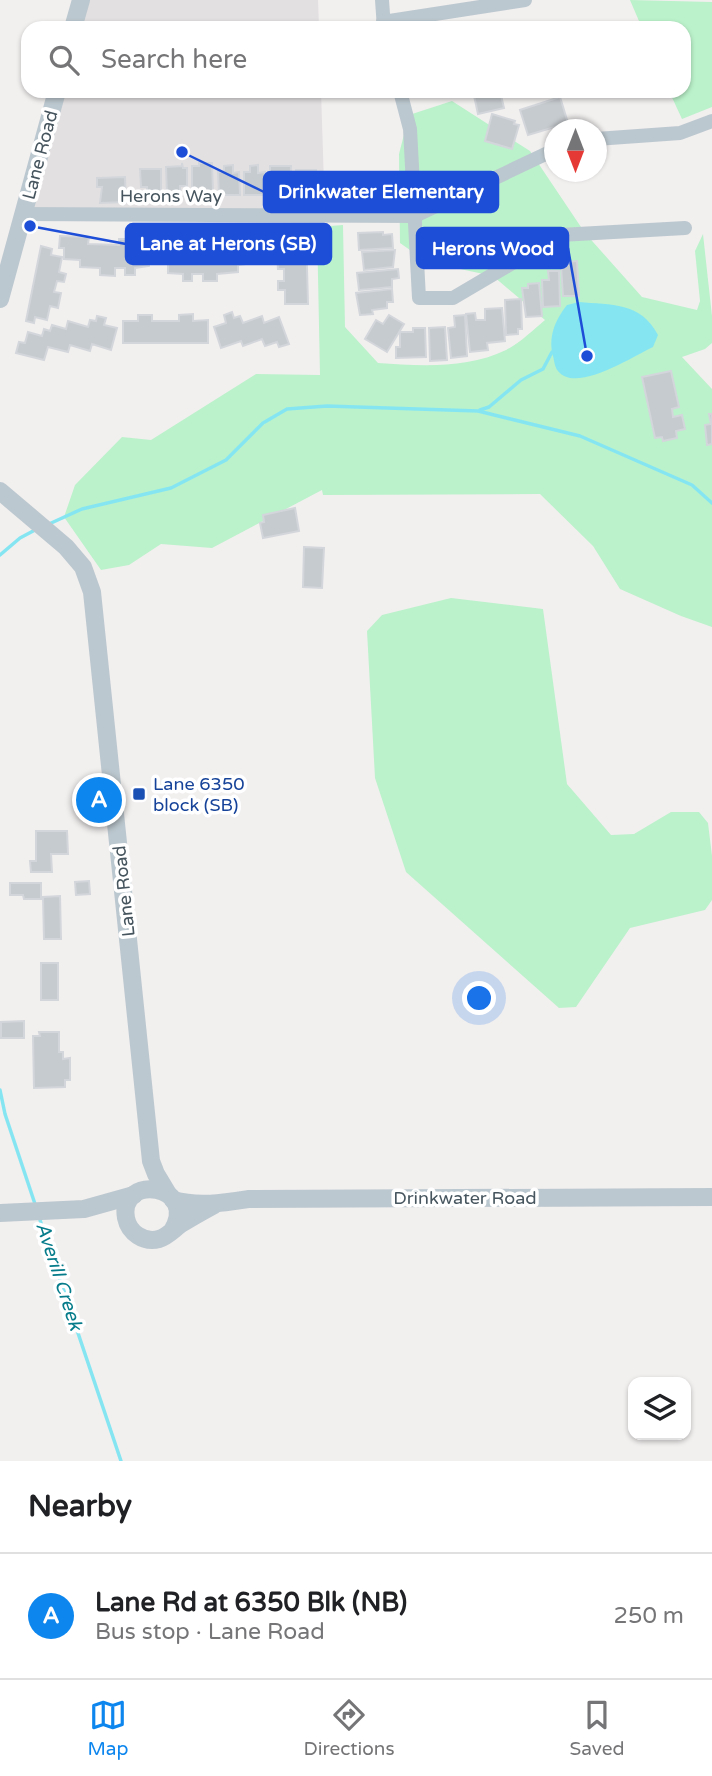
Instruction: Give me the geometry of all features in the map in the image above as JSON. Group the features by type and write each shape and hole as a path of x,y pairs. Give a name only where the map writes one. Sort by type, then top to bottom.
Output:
{"street":[{"path":"75,21 81,0"},
{"path":"382,0 384,21"},
{"path":"407,21 525,0"},
{"name":"Lane Road","path":"0,299 55,98"},
{"path":"402,98 410,129 419,298 453,298 561,235 685,228"},
{"path":"607,138 680,134 712,121"},
{"name":"Herons Way","path":"25,214 415,216 544,155"},
{"name":"Lane Road","path":"3,495 66,547 83,567 92,592 151,1161 149,1173 137,1193"},
{"name":"Lane Road","path":"151,1161 170,1197"},
{"path":"9,1213 84,1209 154,1188 170,1197 177,1215 172,1231 158,1239 150,1240 135,1234 110,1216 84,1209"},
{"path":"130,1228 126,1210 137,1193"},
{"name":"Drinkwater Road","path":"170,1197 197,1204 249,1199 712,1197"},
{"name":"Drinkwater Road","path":"172,1231 217,1204"}],"shaded area":[{"path":"81,0 318,0 319,21 75,21"},
{"path":"55,98 321,98 325,216 25,214"}],"green space":[{"path":"630,0 712,2 712,107 682,119 672,98 691,98 691,21 639,21"},
{"path":"452,101 530,151 544,172 544,182 551,182 585,233 642,297 697,310 700,301 695,251 703,234 712,316 712,343 705,349 682,357 712,389 712,627 620,589 593,546 540,494 323,495 322,490 212,548 161,544 129,565 101,570 64,517 75,485 122,437 151,440 256,374 320,375 317,227 343,225 345,327 378,363 427,365 459,363 491,356 511,347 545,320 493,276 427,262 400,243 399,154 409,115"},
{"path":"451,598 543,609 567,784 611,835 634,834 671,812 699,812 708,823 712,856 712,900 705,910 630,928 576,1007 559,1008 406,872 375,778 367,631 382,615"}],"water":[{"path":"579,302 624,307 643,316 658,335 653,347 591,376 566,377 555,366 552,335 567,305"}],"building":[{"path":"475,98 502,98 504,108 478,114"},
{"path":"560,98 567,119 544,119 544,130 528,135 520,110"},
{"path":"492,114 515,121 514,124 519,125 512,149 485,141"},
{"path":"182,163 183,168 187,168 187,186 180,186 180,194 167,195 166,167 182,166"},
{"path":"199,163 212,163 213,192 192,193 192,166 199,166"},
{"path":"233,165 233,173 239,172 240,195 219,195 218,172 224,172 224,166"},
{"path":"258,165 258,173 265,172 265,195 244,195 244,172 250,172 250,166"},
{"path":"270,166 291,166 290,194 270,194"},
{"path":"140,169 161,169 161,195 147,195 147,187 141,187"},
{"path":"296,170 316,170 316,196 296,195"},
{"path":"125,177 126,202 100,203 102,187 97,187 97,178"},
{"path":"383,232 383,235 392,234 393,248 359,250 358,233"},
{"path":"295,233 306,233 308,304 285,304 285,290 278,290 278,281 284,281 284,269 278,269 277,255 284,254 284,240 296,239"},
{"path":"60,236 89,237 88,244 119,245 119,239 129,239 129,244 139,244 139,238 150,238 149,266 135,268 135,275 125,275 125,268 115,268 115,276 100,275 100,268 80,267 80,260 64,259 64,248 59,248"},
{"path":"229,242 253,242 254,263 238,265 238,272 217,274 217,281 203,281 203,274 192,274 192,281 183,281 183,274 168,273 168,244 178,244 178,251 188,251 188,245 199,245 199,250 229,250"},
{"path":"41,246 52,249 51,255 62,257 59,272 66,274 64,282 57,281 54,292 61,293 58,308 50,306 47,320 35,317 34,323 26,321"},
{"path":"395,250 393,267 364,270 362,252"},
{"path":"577,261 579,296 563,296 561,266"},
{"path":"398,269 399,278 392,279 392,287 359,290 357,273"},
{"path":"548,271 559,271 560,306 543,307 542,280 549,280"},
{"path":"539,283 542,316 526,317 522,288 528,288 528,284"},
{"path":"392,289 393,302 387,302 387,308 372,310 373,314 360,315 356,293"},
{"path":"521,299 522,329 518,329 518,334 506,335 505,300"},
{"path":"502,308 505,341 487,343 488,350 470,352 466,314 475,313 476,320 485,320 485,309"},
{"path":"232,312 234,318 240,316 243,323 262,316 264,323 279,317 289,344 279,347 277,342 265,346 262,339 243,346 241,341 221,348 214,327 226,323 224,315"},
{"path":"193,314 193,321 208,320 208,343 123,343 123,321 138,321 138,315 152,315 152,321 179,321 179,315"},
{"path":"389,315 404,324 387,352 365,339 376,320 383,324"},
{"path":"465,315 467,356 451,358 448,328 455,327 454,316"},
{"path":"97,316 106,318 104,325 117,328 111,350 92,344 90,351 70,345 68,352 48,347 44,360 16,353 19,342 25,343 28,332 42,336 44,329 50,331 52,325 66,329 68,321 88,327 90,320 96,321"},
{"path":"445,327 447,360 430,361 429,328"},
{"path":"413,328 425,328 426,357 396,358 396,347 400,347 400,332 413,332"},
{"path":"671,371 679,407 672,409 673,417 682,415 685,429 676,431 677,438 663,441 662,437 655,438 642,377"},
{"path":"709,414 712,414 712,444 707,445 705,425 711,424"},
{"path":"295,508 299,531 263,538 260,523 264,522 263,515"},
{"path":"304,547 324,548 322,588 303,587"},
{"path":"36,831 67,831 68,854 51,854 52,872 31,872 30,861 36,861"},
{"path":"89,881 90,894 76,895 75,882"},
{"path":"10,883 41,883 41,899 24,899 23,895 10,895"},
{"path":"60,896 61,939 44,939 43,897"},
{"path":"41,963 58,963 58,1000 41,1000"},
{"path":"24,1021 24,1038 1,1038 1,1022"},
{"path":"39,1032 59,1032 59,1052 63,1052 63,1059 70,1058 70,1080 65,1080 65,1087 34,1088 33,1036 40,1036"}],"waterway":[{"path":"480,410 489,407 521,380 543,369 552,352"},
{"path":"49,524 82,509 171,488 226,460 263,423 287,409 327,406 478,411 580,436 692,485 712,503"},
{"path":"0,555 20,538 35,530"},
{"name":"Averill Creek","path":"0,1090 5,1114 36,1207"},
{"name":"Averill Creek","path":"39,1217 121,1461"}],"place":[{"name":"Drinkwater Elementary","path":"182,152"},
{"name":"Lane at Herons (SB)","path":"30,226"},
{"name":"Herons Wood","path":"587,356"},
{"name":"Lane 6350 block (SB)","path":"139,794"},
{"name":"Lane Rd at 6350 Blk (NB)","path":"99,800"}]}
